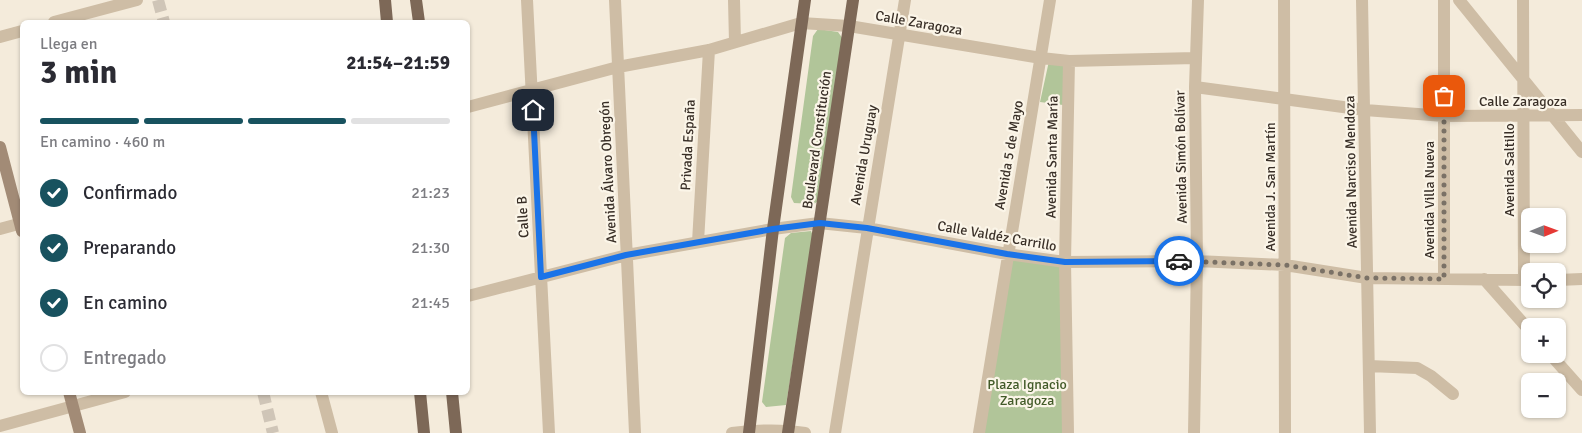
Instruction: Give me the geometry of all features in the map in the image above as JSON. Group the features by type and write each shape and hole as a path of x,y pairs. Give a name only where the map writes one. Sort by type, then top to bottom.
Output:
{"main road":[{"path":"385,0 387,20"},
{"path":"416,0 418,20"},
{"path":"750,432 773,229 805,0"},
{"name":"Boulevard Constitución","path":"788,432 852,0"},
{"path":"420,395 424,433"},
{"path":"452,396 456,433"}],"street":[{"path":"62,20 137,0"},
{"name":"Calle B","path":"527,0 549,433"},
{"name":"Avenida Álvaro Obregón","path":"615,0 635,433"},
{"path":"734,0 735,42"},
{"name":"Avenida Uruguay","path":"835,433 905,0"},
{"name":"Avenida 5 de Mayo","path":"979,433 1050,0"},
{"name":"Avenida Simón Bolívar","path":"1194,433 1197,260 1195,58 1198,0"},
{"name":"Avenida J. San Martín","path":"1284,0 1285,433"},
{"name":"Avenida Narciso Mendoza","path":"1362,0 1370,433"},
{"name":"Avenida Villa Nueva","path":"1444,0 1444,279"},
{"path":"1459,0 1582,152"},
{"name":"Avenida Saltillo","path":"1523,0 1522,79 1527,263"},
{"name":"Calle Zaragoza","path":"470,106 618,67 709,50 802,23 849,26 1069,61 1195,58"},
{"path":"0,37 20,32"},
{"name":"Privada España","path":"698,242 709,50"},
{"name":"Avenida Santa María","path":"1068,433 1065,262 1069,61"},
{"name":"Calle Zaragoza","path":"1195,87 1365,110 1444,116 1582,115"},
{"path":"0,146 20,219"},
{"name":"Calle Valdéz Carrillo","path":"470,295 626,255 773,229 820,223 867,228 1007,254 1065,262 1197,260 1285,265 1367,278 1521,280"},
{"path":"0,229 20,226"},
{"path":"1484,279 1521,321"},
{"path":"1566,280 1582,279"},
{"path":"1558,363 1582,390"},
{"path":"1369,366 1417,368 1424,371 1453,394"},
{"path":"70,395 80,433"},
{"path":"0,426 114,395"},
{"path":"322,395 332,433"},
{"path":"732,433 805,433"}],"green space":[{"path":"818,29 838,32 843,39 818,201 814,204 794,203 791,197 813,36"},
{"path":"1049,61 1063,64 1063,105 1040,102"},
{"path":"811,231 813,236 786,405 766,407 762,402 785,238 791,233"},
{"name":"Plaza Ignacio Zaragoza","path":"1008,255 1065,263 1068,433 979,433"}],"tunnel":[{"path":"158,0 163,20"},
{"path":"264,395 273,433"}],"way so far":[{"path":"1179,261 1197,260 1285,265 1367,278 1444,279 1444,96"}],"route":[{"path":"533,110 541,277 626,255 773,229 820,223 867,228 1007,254 1065,262 1179,261"}]}
